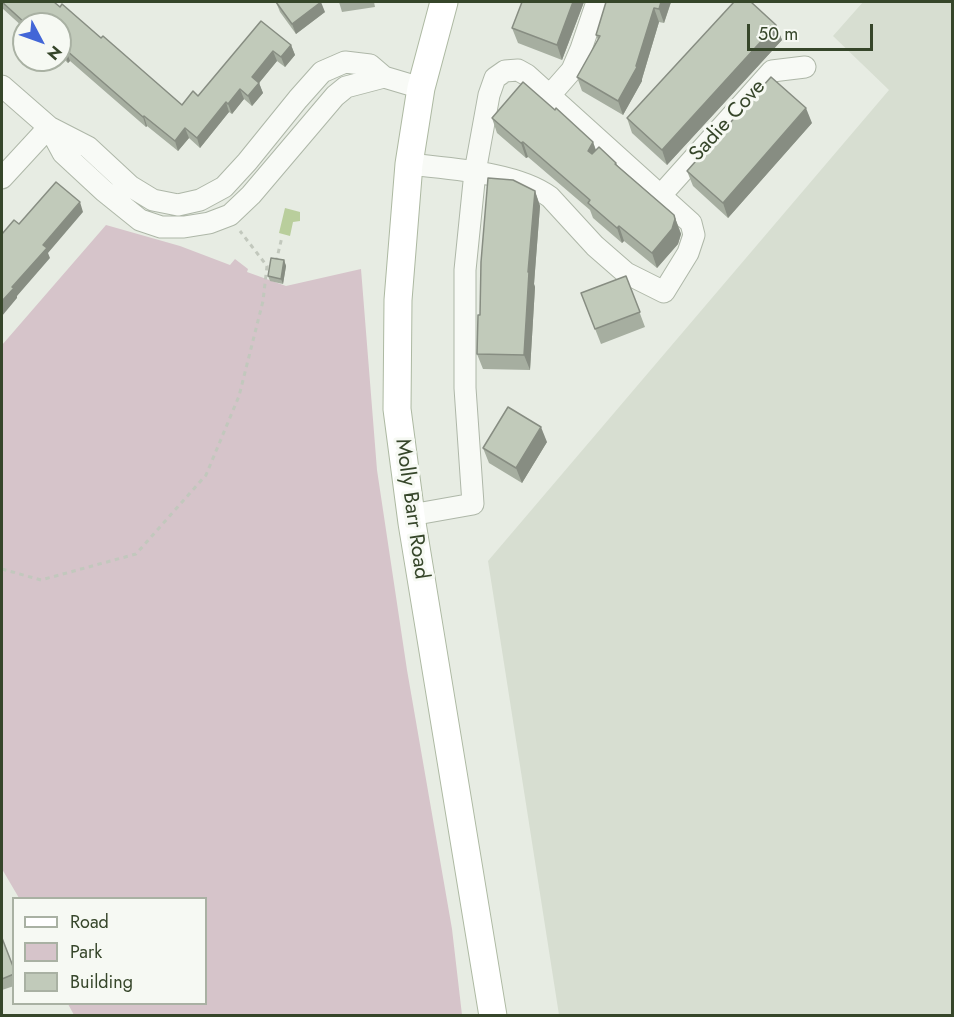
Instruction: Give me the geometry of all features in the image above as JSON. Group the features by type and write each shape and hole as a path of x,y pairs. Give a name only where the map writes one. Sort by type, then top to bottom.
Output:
{"main road":[{"name":"Molly Barr Road","path":"444,2 421,88 409,164 398,300 397,409 411,515 494,1016"}],"street":[{"path":"550,95 572,70 597,2"},
{"path":"2,86 48,127 88,147 130,186 153,200 178,205 200,200 222,188 248,162 322,72 345,62 370,65 384,77 421,88"},
{"name":"Sadie Cove","path":"661,195 772,71 806,67"},
{"path":"409,164 475,172 527,184 541,191 550,197 599,250 626,273 664,292 688,253 694,235 691,223 527,75 518,70 505,71 495,78 489,95 475,172 465,282 465,388 473,504 411,515"},
{"path":"48,127 63,153 140,220 161,226 184,227 208,223 235,211 335,96 346,87 384,77"},
{"path":"2,178 48,127"},
{"path":"222,188 235,211"}],"path":[{"path":"235,211 248,242 267,266 274,267 282,237"},
{"path":"2,569 41,580 135,554 206,475 239,396 262,301 267,266"}],"shaded area":[{"path":"863,2 952,2 952,1015 559,1015 488,561 889,90 833,36"},
{"path":"285,208 300,212 300,221 293,222 290,236 279,233"}],"green space":[{"path":"106,225 180,246 230,265 235,259 248,269 247,272 286,286 361,269 377,470 407,670 452,929 462,1015 74,1015 69,1005 207,1005 207,897 18,897 2,869 2,345"}],"building":[{"path":"2,2 54,2 60,7 62,4 71,12 13,12"},
{"path":"276,2 321,2 292,24"},
{"path":"522,2 573,2 557,45 512,28"},
{"path":"606,2 661,2 659,9 654,8 637,67 618,101 577,77 600,36 596,35"},
{"path":"734,2 751,2 776,25 662,150 627,118"},
{"path":"72,13 101,38 103,36 182,105 193,91 198,96 261,21 291,45 281,57 273,51 252,77 259,83 248,96 240,89 228,104 226,102 197,138 185,128 175,141 143,117 72,55"},
{"path":"771,77 806,108 723,203 687,171"},
{"path":"523,82 593,142 588,151 592,154 599,147 615,164 674,215 672,229 652,253 619,226 617,228 588,203 590,200 492,118"},
{"path":"488,178 513,180 535,191 524,355 477,354"},
{"path":"56,182 80,202 43,245 47,248 2,301 2,234 14,220 19,224"},
{"path":"271,258 284,260 281,279 268,276"},
{"path":"626,276 640,312 595,329 581,293"},
{"path":"508,407 541,427 516,468 483,448"},
{"path":"2,938 12,964 12,975 2,979"}]}
